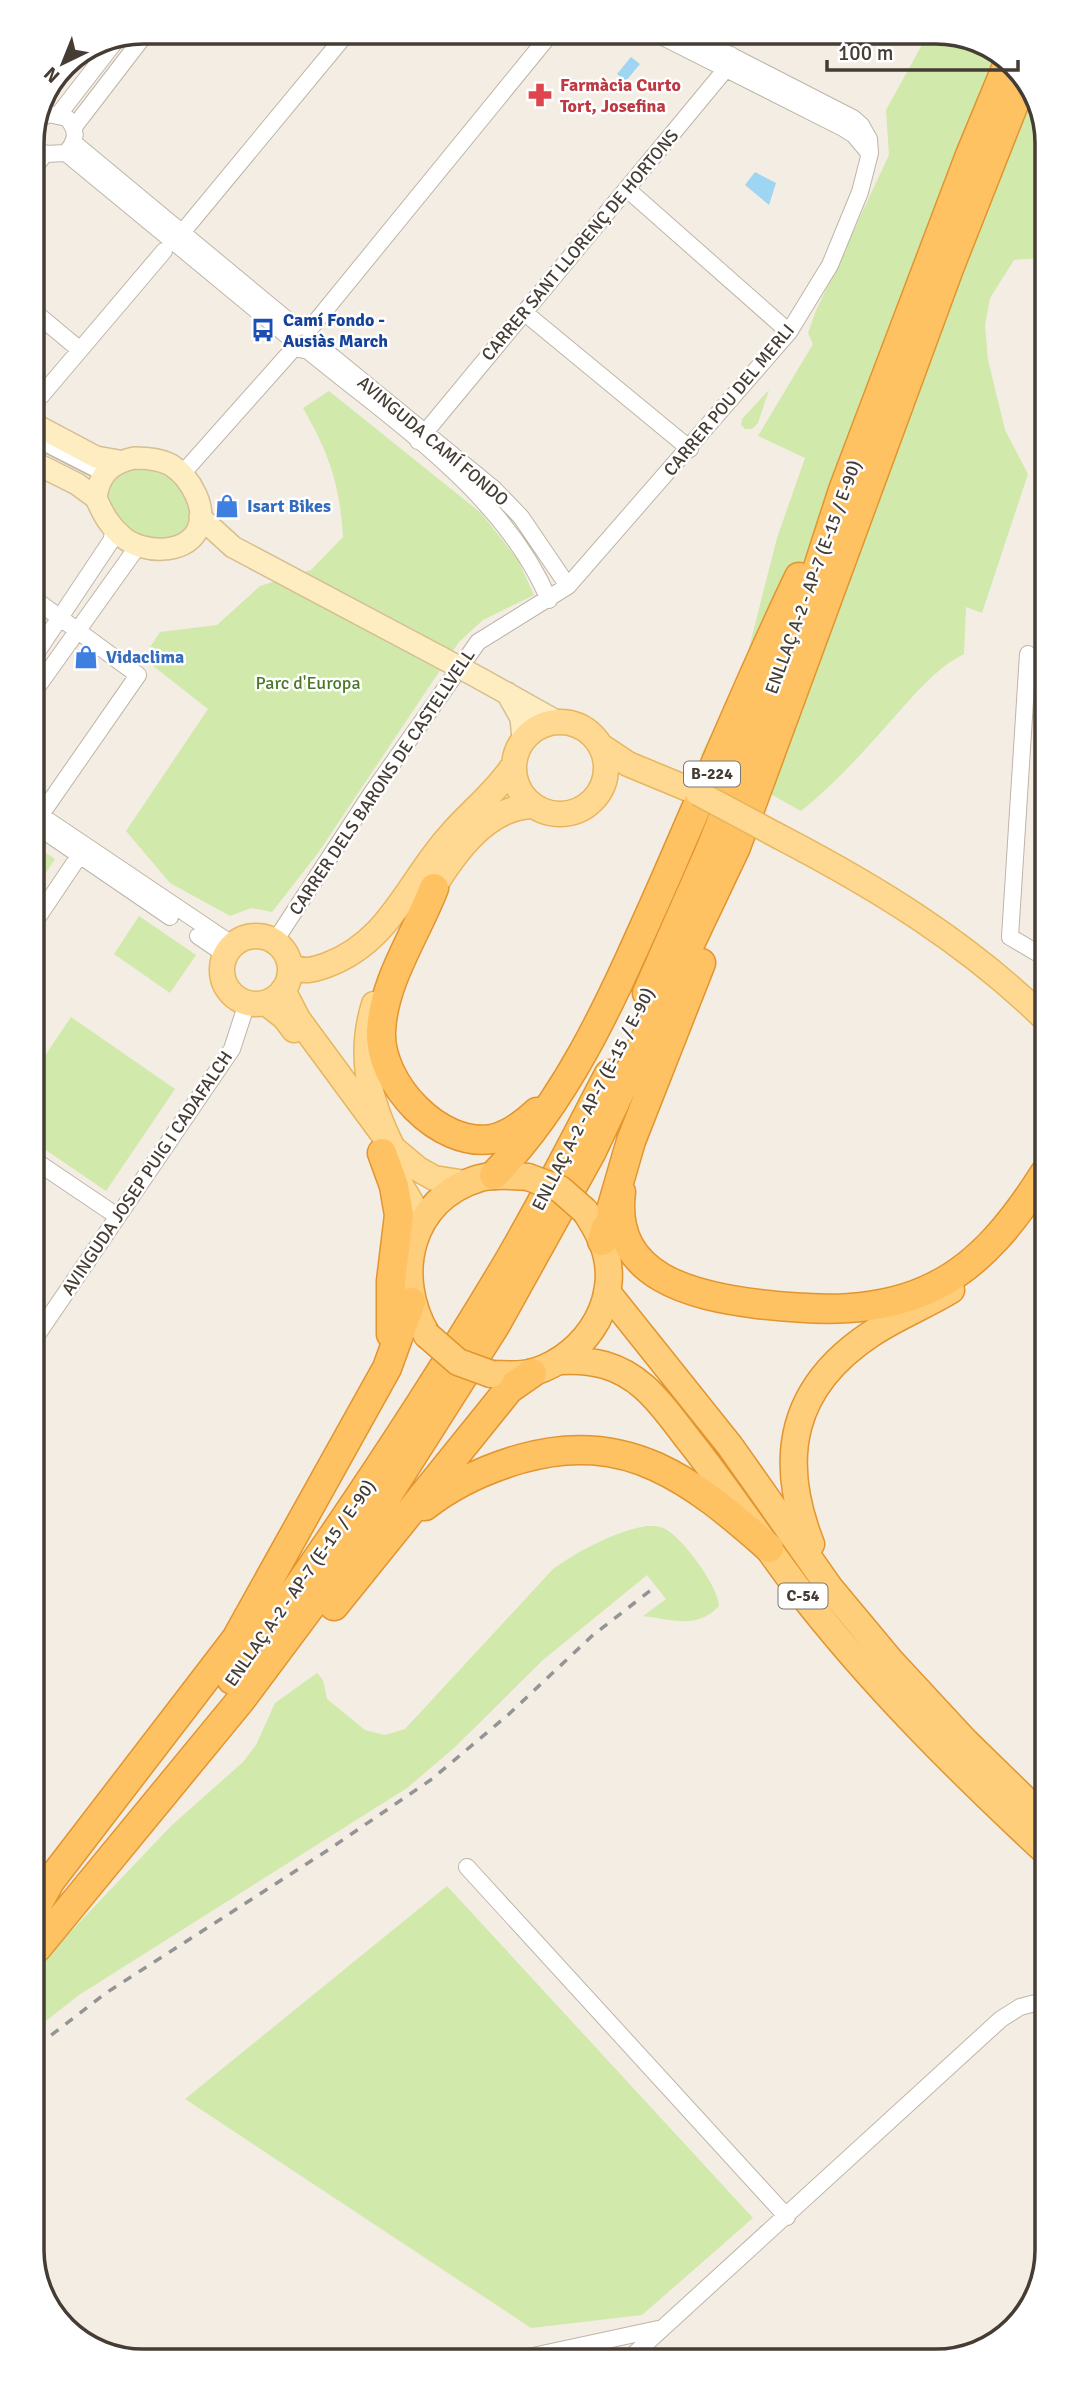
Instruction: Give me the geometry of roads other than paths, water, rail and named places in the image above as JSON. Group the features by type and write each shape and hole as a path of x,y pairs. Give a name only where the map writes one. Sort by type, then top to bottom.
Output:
{"highway":[{"name":"ENLLAÇ A-2 - AP-7 (E-15 / E-90)","path":"44,1939 240,1701 352,1551 495,1326 591,1153 736,848 960,180 1004,72"},
{"name":"ENLLAÇ A-2 - AP-7 (E-15 / E-90)","path":"44,1909 116,1827 226,1688 357,1503 502,1272 624,1046 701,871 1020,89"},
{"name":"B-224","path":"578,1056 619,983 762,653 854,494"},
{"path":"602,1241 631,1141 823,654 854,494"},
{"path":"434,888 389,990 381,1030 387,1069 404,1097 429,1119 453,1132 489,1139 522,1126 539,1111 578,1056"},
{"path":"494,1175 524,1144 552,1105 578,1056"},
{"path":"631,1141 621,1198 629,1241 641,1260 657,1276 692,1294 774,1306 832,1310 857,1308 899,1300 933,1287 967,1268 990,1245 1035,1186"},
{"path":"387,1151 399,1215 391,1280 393,1322 387,1368"},
{"name":"C-54","path":"494,1175 528,1177 560,1189 585,1211 602,1241 608,1266 607,1292 600,1319 583,1342 560,1361 531,1373 491,1374 458,1362 427,1335 411,1302 407,1277 410,1251 419,1227 439,1201 466,1183 494,1175"},
{"path":"830,1588 795,1499 793,1455 805,1404 816,1385 871,1334 947,1293 978,1272 1035,1207"},
{"name":"C-54","path":"607,1292 730,1446 830,1588 890,1660 966,1742 1035,1809"},
{"path":"44,1892 236,1639 387,1368 411,1302"},
{"name":"C-54","path":"560,1361 599,1362 643,1386 707,1463 797,1588 902,1711 1035,1841"},
{"path":"44,1942 90,1903 509,1389 531,1373"},
{"path":"398,1527 447,1490 482,1472 534,1455 583,1448 633,1457 660,1468 720,1504 769,1548"}],"main road":[{"path":"44,429 96,457 119,461 151,458 170,465 182,474"},
{"path":"96,498 101,477 119,461"},
{"path":"44,468 77,484 96,498 114,530 138,546"},
{"name":"B-224","path":"182,474 196,496 200,517 233,547 556,721 580,725 601,746 628,764 658,774 698,793 851,874 935,926 1002,979 1035,1010"},
{"path":"190,539 199,527 200,517"},
{"name":"B-224","path":"138,546 169,548 190,539 233,547"},
{"path":"291,965 308,971 319,968 343,959 373,939 397,913 450,834 500,786 513,766 523,739 521,719 506,692"},
{"path":"523,739 540,725 556,721"},
{"path":"419,1227 410,1198 387,1151 366,1073 370,1018 395,949 460,851 504,811 516,806 533,806 555,814 579,811 592,802 601,789 606,767 601,746"},
{"path":"513,766 515,781 522,795 533,806"},
{"path":"601,789 631,777 658,774"},
{"path":"252,936 275,941 286,952 291,965 288,984 265,998 237,998 225,984 222,965 229,950 252,936"},
{"path":"265,998 284,1017 387,1151 434,1178 466,1183"}],"street":[{"path":"44,146 71,141 138,44"},
{"path":"44,392 338,44"},
{"path":"182,474 301,339 542,44"},
{"path":"682,44 728,63"},
{"path":"702,44 728,63"},
{"path":"48,116 59,114 109,50"},
{"name":"CARRER POU DEL MERLI","path":"568,586 690,449 789,332 836,252 852,215 870,153 843,128 728,63"},
{"name":"CARRER SANT LLORENÇ DE HORTONS","path":"421,436 525,313 728,63"},
{"name":"AVINGUDA CAMÍ FONDO","path":"59,114 71,141 173,242 301,339 421,436 494,489 552,559 568,586"},
{"path":"627,189 789,332"},
{"path":"525,313 690,449"},
{"path":"44,320 80,350"},
{"name":"AVINGUDA CAMÍ FONDO","path":"421,436 507,527 539,575 549,600"},
{"path":"44,445 94,470"},
{"path":"44,642 111,541 114,530"},
{"path":"44,676 138,546"},
{"name":"CARRER DELS BARONS DE CASTELLVELL","path":"275,941 371,794 471,651 497,627 549,600 568,586"},
{"path":"44,606 138,675 44,806"},
{"path":"1027,654 1010,937 1035,952"},
{"path":"44,823 229,950"},
{"path":"44,824 79,856 229,950"},
{"path":"44,908 79,856"},
{"name":"AVINGUDA JOSEP PUIG I CADAFALCH","path":"44,1325 265,998"},
{"path":"44,1167 117,1216"},
{"path":"467,1867 787,2217"},
{"path":"641,2349 1001,2018 1020,2007 1035,2003"},
{"path":"569,2349 664,2327"}],"water":[{"path":"631,57 640,64 626,81 617,74"},
{"path":"755,172 776,183 769,205 745,185"}],"railway":[{"path":"44,2041 106,1993 325,1852 432,1779 509,1714 593,1635 655,1587"}],"place":[{"name":"Farmàcia Curto Tort, Josefina","path":"540,95"},
{"name":"Camí Fondo - Ausiàs March","path":"263,330"},
{"name":"Isart Bikes","path":"227,506"},
{"name":"Vidaclima","path":"86,657"}],"park label":[{"name":"Parc d'Europa","path":"308,683"}]}
